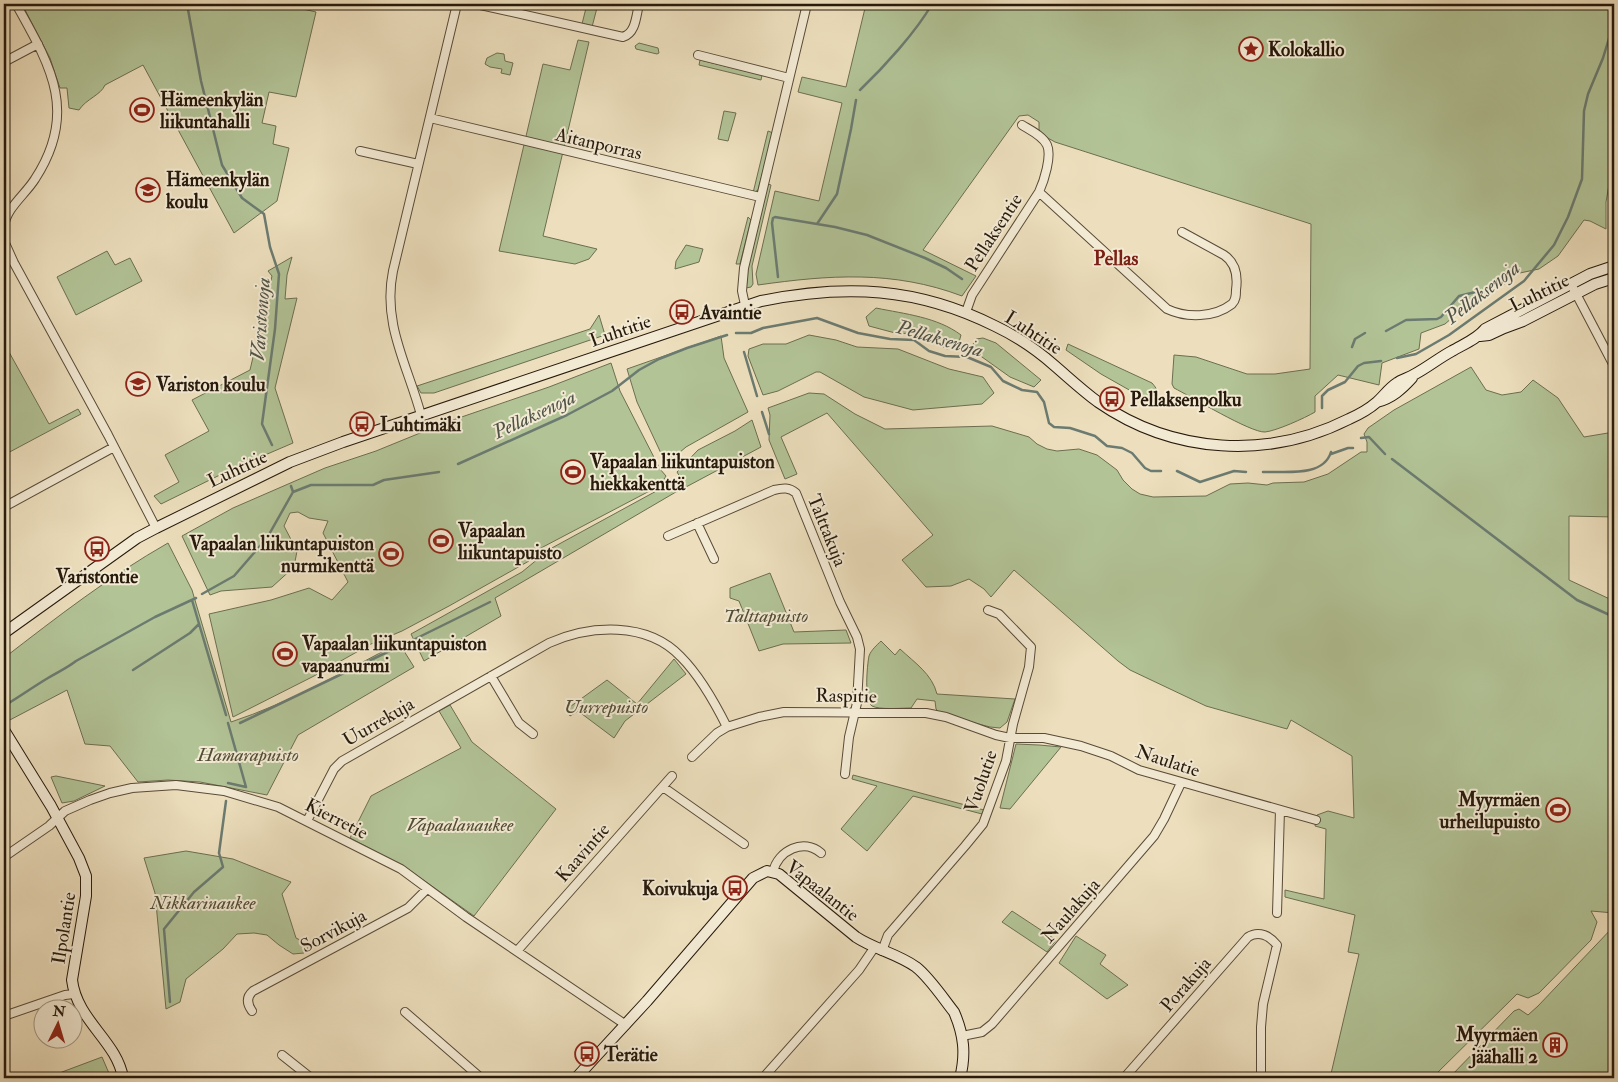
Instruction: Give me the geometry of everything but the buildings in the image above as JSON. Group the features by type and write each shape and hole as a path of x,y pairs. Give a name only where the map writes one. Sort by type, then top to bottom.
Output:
{"street":[{"path":"4,227 8,214 44,165 56,128 58,108 52,74 16,4"},
{"path":"421,415 394,331 390,304 393,274 457,4"},
{"path":"476,4 623,37 633,30 639,4"},
{"path":"745,305 742,291 744,268 807,4"},
{"path":"4,62 38,44"},
{"path":"698,55 789,78"},
{"name":"Aitanporras","path":"430,118 760,198"},
{"path":"1022,125 1040,136 1047,145 1045,178 1039,192"},
{"path":"360,151 418,164"},
{"name":"Pellaksentie","path":"966,312 972,295 1039,192 1167,309 1186,315 1209,313 1231,305 1236,297 1237,281 1236,271 1229,258 1182,232"},
{"path":"4,236 14,263 156,528"},
{"name":"Luhtitie","path":"4,633 137,538 290,462 421,415 745,305 793,294 850,290 909,296 966,312 996,326 1031,348 1112,411 1147,428 1186,441 1238,447 1292,440 1312,435 1343,422 1376,403 1386,391 1399,382 1480,336 1485,329 1573,289 1598,271 1614,266"},
{"name":"Luhtitie","path":"1573,289 1614,278"},
{"path":"1573,289 1614,366"},
{"path":"4,507 114,447"},
{"name":"Talttakuja","path":"668,536 774,490 792,489 796,493 860,649 856,712"},
{"path":"697,523 714,559"},
{"name":"Vuolutie","path":"878,949 983,824 1006,761 1010,738 1029,667 1032,647 999,614 988,610"},
{"name":"Uurrekuja","path":"307,821 337,765 548,643 568,635 591,630 608,629 633,632 659,641 680,656 692,669 727,727"},
{"path":"491,676 519,723 533,734"},
{"name":"Raspitie","path":"692,757 717,733 727,727 759,717 784,712 926,712 1010,738"},
{"path":"845,774 849,737 856,712"},
{"name":"Ilpolantie","path":"4,730 80,858 86,876 87,887 72,980 74,994 111,1051 123,1078"},
{"name":"Naulatie","path":"1010,738 1044,738 1081,746 1111,756 1139,770 1180,783 1316,820"},
{"name":"Kaavintie","path":"517,951 672,776"},
{"name":"Naulakuja","path":"962,1036 982,1032 992,1024 1118,880 1154,836 1180,783"},
{"name":"Kierretie","path":"4,857 70,809 110,793 147,786 176,785 223,790 278,807 401,869 427,889 626,1024"},
{"path":"663,787 744,844"},
{"path":"1277,914 1280,810"},
{"path":"773,872 779,857 793,850 808,845 816,848 821,853"},
{"name":"Vapaalantie","path":"576,1078 626,1024 752,878 761,873 773,872 779,874 849,933 918,968 954,1012 964,1049 960,1078"},
{"name":"Sorvikuja","path":"252,1011 248,1001 253,991 408,908 427,889"},
{"name":"Porakuja","path":"1124,1078 1250,935 1259,934 1272,938 1278,946 1263,1004 1261,1078"},
{"path":"763,1078 878,949"},
{"path":"4,1016 65,995 74,994"},
{"path":"405,1012 480,1078"},
{"path":"282,1055 311,1078"}],"green space":[{"path":"22,4 281,4 316,12 296,97 269,92 262,123 276,126 273,144 289,148 277,201 234,233 143,65 105,85 100,92 79,110 69,108 67,88 60,88 50,58"},
{"path":"587,4 598,4 592,27 582,24"},
{"path":"866,4 1614,4 1614,155 1606,202 1606,229 1584,220 1558,256 1539,269 1515,274 1506,283 1467,305 1445,324 1421,333 1419,349 1382,363 1379,385 1338,375 1315,396 1315,412 1290,424 1265,432 1234,421 1174,388 1172,384 1174,355 1196,357 1247,374 1275,374 1310,369 1311,224 1055,142 1039,133 1039,122 1028,115 1019,116 923,250 976,276 962,296 911,282 886,278 836,277 758,285 756,274 775,191 819,201 842,103 798,92 802,77 846,87"},
{"path":"578,40 589,42 543,236 597,249 589,259 575,264 499,251 543,64 570,70"},
{"path":"639,43 658,48 659,53 636,49 635,46"},
{"path":"497,53 504,54 505,61 513,63 510,75 501,73 502,69 485,64 487,58"},
{"path":"700,60 762,75 761,80 699,65"},
{"path":"724,111 736,113 728,141 718,139"},
{"path":"768,131 773,133 758,190 753,193"},
{"path":"768,184 771,185 752,266 753,284 751,287 746,288 745,280"},
{"path":"748,217 751,220 740,264 736,264"},
{"path":"686,245 703,249 699,262 675,269 676,261"},
{"path":"107,251 115,265 130,258 142,281 76,315 57,277"},
{"path":"292,257 287,275 285,299 297,298 275,388 293,443 230,470 161,504 154,496 179,482 165,455 209,431 192,400 250,370 272,276 268,271"},
{"path":"876,308 920,317 942,324 961,335 959,342 947,349 918,332 899,334 869,326 866,317"},
{"path":"599,315 605,335 434,393 421,393 417,386 590,329"},
{"path":"809,335 836,340 857,347 898,349 949,369 983,377 994,393 982,404 913,410 864,397 820,372 816,372 778,391 763,395 748,356 749,349 763,344 786,344"},
{"path":"721,336 724,358 748,412 686,447 666,464 637,402 627,369"},
{"path":"983,338 996,343 1041,380 1034,387 1010,377 975,352 972,346 976,339"},
{"path":"4,343 49,424 78,409 81,414 4,455"},
{"path":"1068,344 1152,383 1158,393 1154,404 1101,374 1066,350"},
{"name":"Vapaalan liikuntapuisto","path":"611,363 620,391 660,469 666,476 661,485 541,548 529,561 449,606 402,631 371,644 314,676 233,717 209,614 271,600 309,588 332,600 348,582 323,533 328,521 309,518 298,512 290,513 284,526 297,551 294,567 272,587 221,591 210,595 182,536 233,508 325,468 376,451 447,422 549,387"},
{"path":"1471,367 1486,390 1502,395 1521,392 1533,380 1558,398 1584,437 1614,432 1614,517 1569,516 1569,580 1614,601 1614,913 1591,911 1597,922 1591,940 1539,993 1528,998 1517,994 1432,1078 1330,1078 1359,954 1348,952 1355,915 1285,897 1285,890 1324,899 1326,829 1315,826 1317,815 1328,811 1354,818 1352,756 1291,720 1287,729 1206,706 1130,670 1014,570 991,597 984,589 969,579 951,586 926,587 902,560 933,535 827,413 781,437 797,474 785,479 769,440 770,415 768,408 809,393 824,394 855,414 885,429 992,426 1029,437 1047,449 1057,451 1079,449 1097,455 1117,470 1123,480 1140,494 1153,497 1206,496 1230,484 1267,485 1273,483 1304,482 1328,474 1361,452 1367,452 1367,442 1364,434 1368,428 1394,410"},
{"path":"752,420 761,447 686,487 677,472 698,450"},
{"path":"668,482 677,484 681,489 495,598 501,616 424,661 411,634 522,572 550,549 660,489"},
{"name":"Hamarapuisto","path":"168,543 192,590 231,722 274,706 399,643 414,667 298,735 267,795 200,782 168,780 138,782 110,746 85,744 67,690 6,722 4,718 4,658 105,583"},
{"name":"Talttapuisto","path":"770,573 794,632 846,630 851,643 783,644 759,651 739,601 730,598 730,588"},
{"path":"881,641 895,655 900,649 917,664 935,687 937,694 1015,699 1007,722 1000,728 990,727 941,714 936,709 935,701 917,699 911,708 872,706 869,703 867,691 868,661 871,652"},
{"name":"Uurrepuisto","path":"674,659 686,674 625,721 614,738 578,711 570,716 567,709 607,680 637,704"},
{"name":"Vapaalanaukee","path":"450,705 472,742 556,809 474,916 405,867 350,838 371,796 461,748 439,711"},
{"path":"1016,744 1061,747 1010,809 1000,808"},
{"path":"853,775 984,810 982,814 913,796 867,851 841,829 877,786 852,779"},
{"path":"56,776 105,786 74,801 62,803 51,777"},
{"name":"Nikkarinaukee","path":"186,851 233,859 291,882 282,894 296,938 304,942 308,948 304,953 293,954 267,935 254,933 237,934 223,949 186,979 180,1002 166,1009 155,893 144,858"},
{"path":"1012,911 1056,940 1047,952 1002,922"},
{"path":"1614,926 1614,1078 1449,1078 1514,1011 1519,1009 1528,1015 1538,1006"},
{"path":"1076,936 1106,955 1100,964 1128,985 1107,999 1059,963"},
{"path":"102,1057 111,1078 46,1078"}],"waterway":[{"name":"Varistonoja","path":"187,4 201,81 222,165 242,198 264,214 270,247 279,274 275,329 262,424 272,445"},
{"path":"860,90 899,49 932,4"},
{"name":"Pellaksenoja","path":"1397,358 1416,354 1449,335 1524,281 1554,245 1568,217 1582,179 1584,111 1588,94 1603,58 1614,22"},
{"path":"817,224 837,194 856,100"},
{"path":"778,277 772,223 775,217 835,227 867,235 925,258 946,268 962,279"},
{"name":"Pellaksenoja","path":"1386,331 1406,320 1437,319 1441,317 1459,296 1496,287 1511,278"},
{"name":"Pellaksenoja","path":"736,333 751,333 763,328 817,318 858,333 890,339 914,340 929,351 945,356 967,357 991,367 1003,381 1022,390 1037,392 1044,402 1049,423 1054,427 1070,428 1095,436 1107,446 1122,448 1132,453 1145,468 1151,471 1161,471"},
{"name":"Pellaksenoja","path":"1352,347 1355,339 1365,333"},
{"name":"Pellaksenoja","path":"458,464 567,415 612,391 639,370 659,359 727,335"},
{"path":"744,352 757,396"},
{"name":"Pellaksenoja","path":"1322,408 1322,396 1328,390 1345,382 1358,366 1364,363 1381,361"},
{"path":"762,412 769,434"},
{"path":"1361,438 1369,437 1385,454"},
{"path":"1331,454 1353,448"},
{"name":"Pellaksenoja","path":"1263,472 1292,472 1312,469 1320,466 1327,460 1331,452"},
{"path":"1392,459 1577,600 1614,617"},
{"name":"Pellaksenoja","path":"1177,471 1200,482 1234,471 1246,472"},
{"name":"Pellaksenoja","path":"293,492 311,485 373,485 384,480 439,472"},
{"name":"Varistonoja","path":"291,486 293,492"},
{"path":"202,594 234,576 267,538 293,492"},
{"path":"4,706 76,661 155,617 196,598"},
{"path":"192,600 226,715"},
{"path":"413,640 490,602"},
{"path":"133,670 190,633 199,624"},
{"path":"240,723 404,644"},
{"path":"228,723 246,787 228,783"},
{"path":"170,1002 164,929 194,892 223,867 219,853 226,801"}],"place":[{"name":"Kolokallio","path":"1251,49"},
{"name":"Hämeenkylän liikuntahalli","path":"142,110"},
{"name":"Hämeenkylän koulu","path":"148,190"},
{"name":"Avaintie","path":"682,312"},
{"name":"Variston koulu","path":"138,384"},
{"name":"Pellaksenpolku","path":"1112,399"},
{"name":"Luhtimäki","path":"362,424"},
{"name":"Vapaalan liikuntapuiston hiekkakenttä","path":"573,472"},
{"name":"Vapaalan liikuntapuisto","path":"441,541"},
{"name":"Varistontie","path":"97,549"},
{"name":"Vapaalan liikuntapuiston nurmikenttä","path":"391,554"},
{"name":"Vapaalan liikuntapuiston vapaanurmi","path":"285,654"},
{"name":"Myyrmäen urheilupuisto","path":"1558,810"},
{"name":"Koivukuja","path":"735,888"},
{"name":"Myyrmäen jäähalli 2","path":"1555,1045"},
{"name":"Terätie","path":"587,1054"}],"district":[{"name":"Pellas","path":"1116,258"}]}
